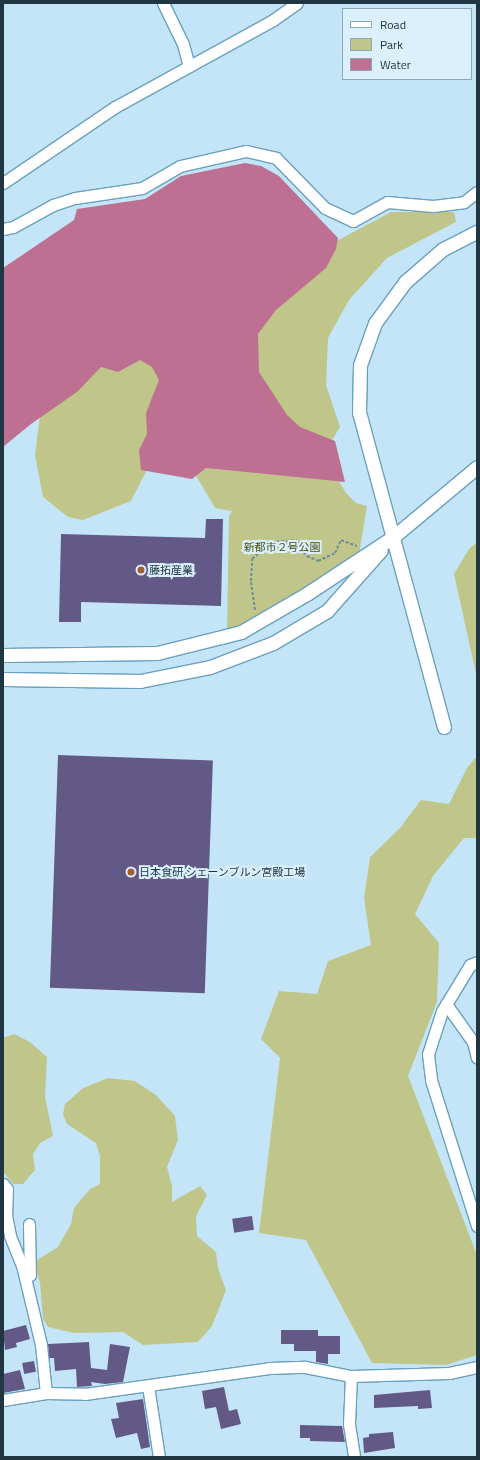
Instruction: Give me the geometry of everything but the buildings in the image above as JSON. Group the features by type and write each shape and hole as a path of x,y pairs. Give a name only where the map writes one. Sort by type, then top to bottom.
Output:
{"street":[{"path":"163,3 183,44 189,66"},
{"path":"3,182 115,107 273,20 297,3"},
{"path":"3,230 13,227 53,205 75,198 142,188 180,166 246,151 276,158 325,208 353,221 387,202 433,206 464,202 477,192"},
{"path":"444,726 359,413 360,365 375,323 405,282 443,249 476,236"},
{"path":"3,655 157,653 241,632 308,593 393,537 477,467"},
{"path":"3,679 140,681 210,667 273,643 327,611 393,537"},
{"path":"477,962 470,965 446,1004 428,1054 431,1080 477,1226"},
{"path":"446,1004 473,1042 477,1058"},
{"path":"3,1184 7,1189 6,1215 10,1236 22,1266 41,1346 46,1393"},
{"path":"28,1289 32,1286 29,1224"},
{"path":"3,1400 46,1393 85,1394 269,1368 305,1367 351,1376 449,1373 477,1367"},
{"path":"351,1376 349,1424 354,1457"},
{"path":"148,1386 159,1457"}],"path":[{"path":"256,624 251,581 252,559 271,542 297,540 300,548 307,556 318,561 335,553 341,540 371,552"}],"green space":[{"name":"新都市２号公園","path":"391,212 454,212 456,222 387,258 349,300 328,338 326,385 340,427 323,455 346,493 356,503 367,506 358,561 304,596 227,632 229,516 232,511 215,508 184,455 156,452 131,501 83,520 68,517 43,497 35,455 42,400 3,388 238,323 301,260"},
{"path":"477,542 477,678 454,574 469,549"},
{"path":"477,756 477,838 464,838 433,876 415,914 439,943 437,1002 408,1076 477,1255 477,1355 446,1365 372,1363 306,1240 259,1233 280,1058 261,1039 279,991 317,994 328,961 371,945 364,898 370,857 400,828 421,800 449,804 467,768"},
{"path":"14,1034 30,1042 47,1057 45,1097 53,1136 40,1143 33,1154 35,1170 23,1184 13,1184 3,1172 3,1038"},
{"path":"108,1078 135,1081 156,1095 175,1116 178,1140 167,1167 172,1186 172,1202 200,1186 207,1195 196,1216 197,1236 216,1252 218,1268 226,1290 212,1326 198,1342 143,1345 123,1332 74,1333 48,1327 43,1319 40,1283 34,1262 58,1247 71,1224 74,1208 90,1189 100,1184 100,1156 96,1143 67,1124 63,1114 65,1104 83,1088"}],"water":[{"path":"245,163 261,166 279,176 338,238 336,249 326,268 276,310 258,334 259,372 287,415 300,427 335,441 345,482 206,468 192,479 141,470 139,450 147,434 146,413 159,380 152,367 140,360 118,372 101,367 77,392 31,424 3,447 3,268 74,220 77,209 145,199 181,176"}],"place":[{"name":"藤拓産業","path":"141,570"},
{"name":"日本食研 シェーンブルン宮殿工場","path":"131,872"}]}
